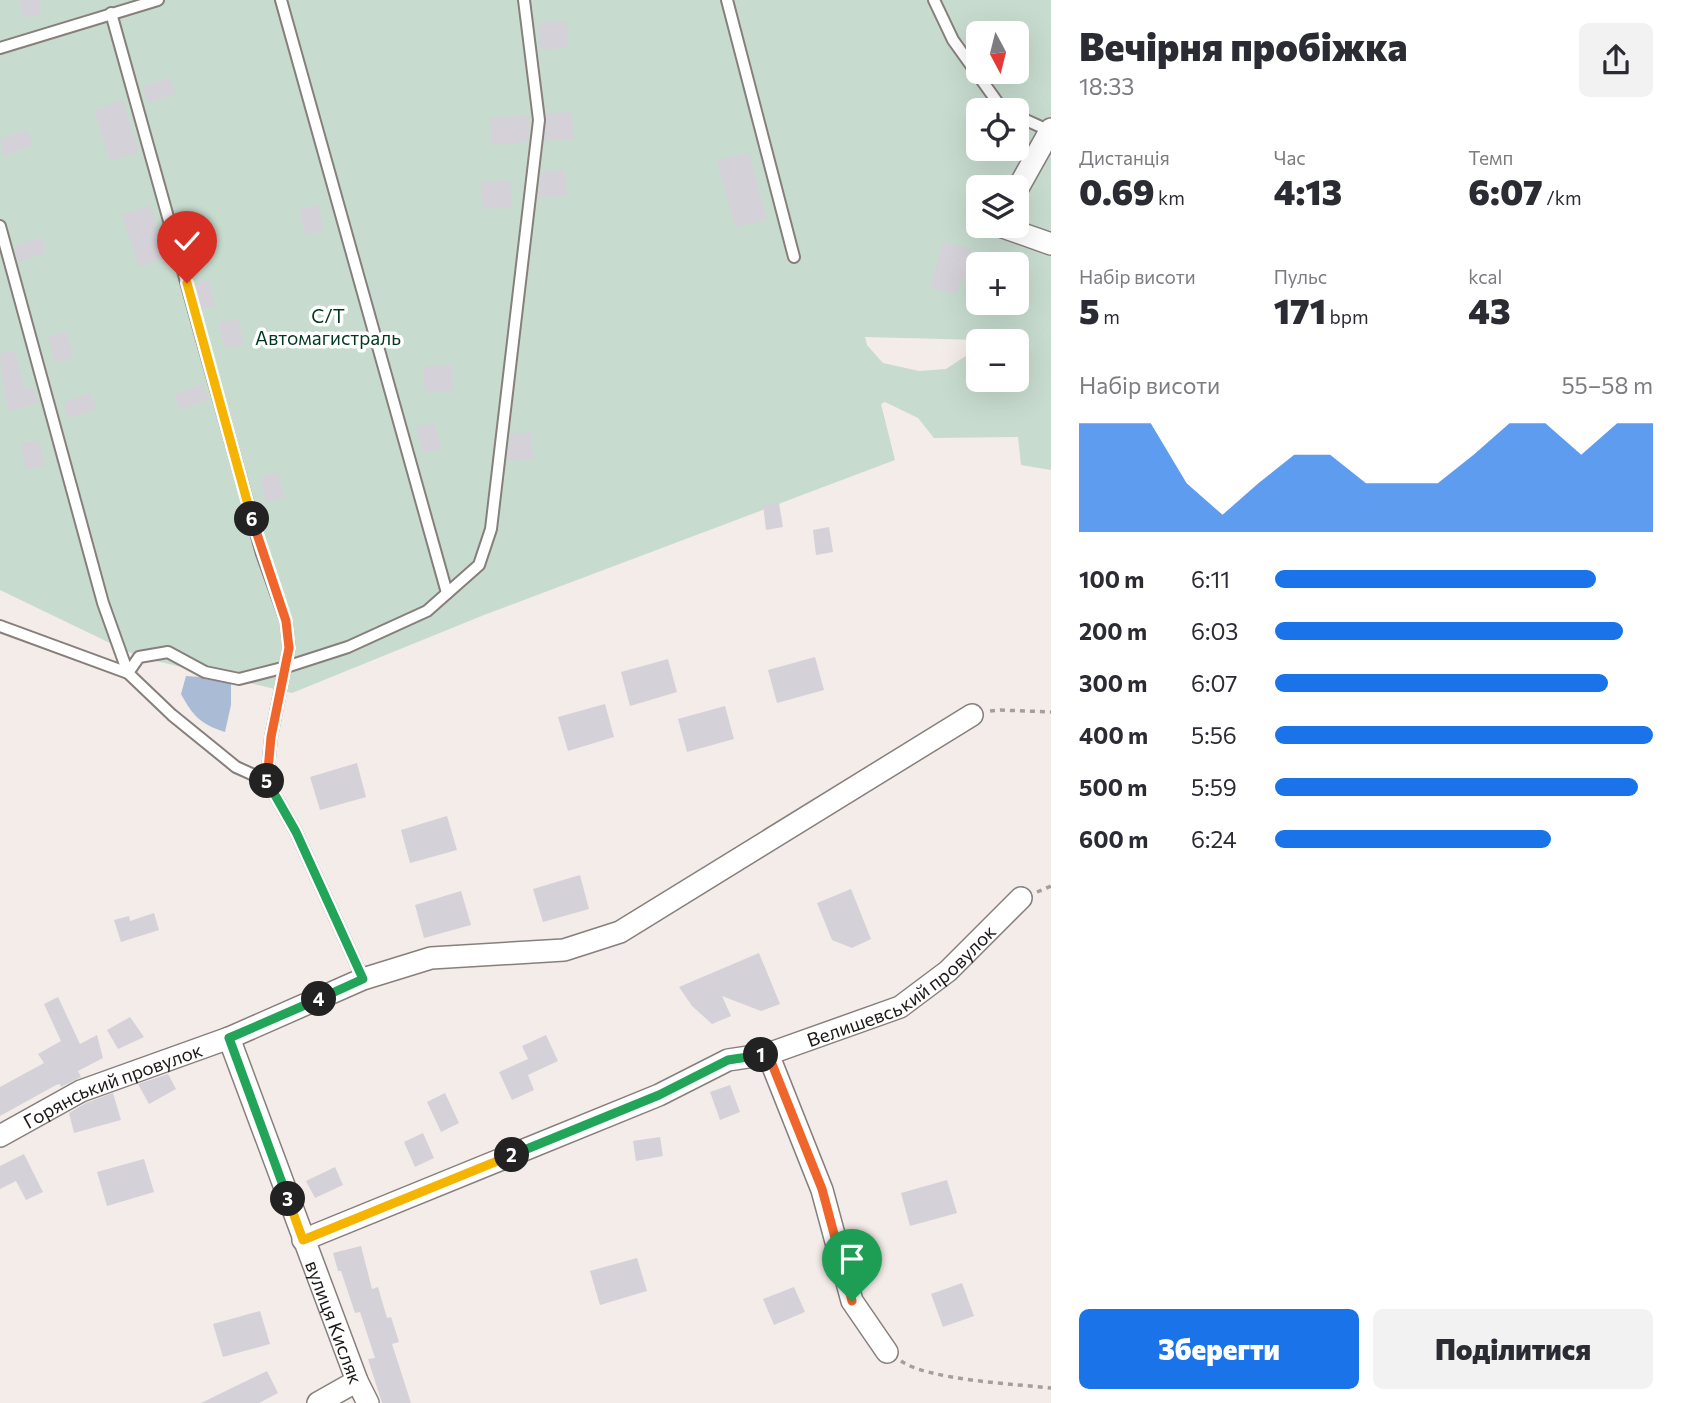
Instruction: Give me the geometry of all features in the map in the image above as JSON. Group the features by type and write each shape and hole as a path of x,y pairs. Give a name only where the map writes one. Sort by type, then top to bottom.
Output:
{"street":[{"path":"1025,175 1050,130"},
{"path":"1029,236 1051,244"},
{"name":"Горянський провулок","path":"0,1136 81,1091 229,1038 363,979 431,958 565,950 620,932 972,715"},
{"name":"Велишевський провулок","path":"768,1054 900,1007 948,971 1021,898"},
{"name":"вулиця Кисляк","path":"229,1038 357,1381 369,1403"},
{"path":"768,1054 822,1189 852,1301 887,1352"},
{"name":"вулиця Кисляк","path":"303,1240 659,1095 728,1060 768,1054"},
{"path":"318,1403 357,1381"}],"lane":[{"path":"0,48 158,0"},
{"path":"281,0 447,593"},
{"path":"128,673 139,657 168,652 205,672 239,679 286,667 348,647 427,611 479,565 491,529 539,120 524,0"},
{"path":"727,0 794,257"},
{"path":"934,0 953,40 994,98"},
{"path":"111,13 262,554 286,621 289,648 271,737 267,781"},
{"path":"1029,121 1050,130"},
{"path":"0,226 103,603 128,673"},
{"path":"0,626 128,673 172,715 236,766 267,781 296,832 363,979"}],"path":[{"path":"972,715 1000,709 1051,712"},
{"path":"887,1352 911,1368 971,1379 1051,1388"}],"green space":[{"name":"С/Т Автомагистраль","path":"0,0 1051,0 1051,470 1021,465 1018,437 934,438 918,418 885,402 881,404 895,460 484,615 292,693 139,657 0,590","holes":["966,329 1029,329 1029,392 966,392 966,356 946,369 919,371 883,363 867,345 865,337 966,340"]}],"water":[{"path":"186,676 231,679 231,705 225,732 203,722 189,708 181,694"}],"building":[{"path":"19,0 39,0 42,14 23,18"},
{"path":"566,21 569,48 540,50 538,23"},
{"path":"170,77 176,93 148,103 142,87"},
{"path":"123,100 139,152 110,162 94,110"},
{"path":"572,112 574,139 544,141 546,114"},
{"path":"530,115 528,142 492,145 490,118"},
{"path":"27,130 33,146 4,156 0,139"},
{"path":"749,153 767,220 735,227 717,160"},
{"path":"565,170 567,196 538,198 541,171"},
{"path":"510,180 512,207 483,209 481,182"},
{"path":"150,205 167,257 139,267 122,215"},
{"path":"318,205 324,231 305,235 299,209"},
{"path":"41,237 46,253 18,262 14,246"},
{"path":"943,242 971,249 970,252 966,252 966,272 964,281 960,281 957,294 930,288"},
{"path":"209,280 215,306 202,309 195,284"},
{"path":"238,319 244,345 225,349 219,323"},
{"path":"67,332 73,358 54,362 48,336"},
{"path":"15,350 25,390 33,387 39,402 10,412 5,396 0,354"},
{"path":"452,364 454,391 425,393 423,367"},
{"path":"203,384 208,400 180,410 174,394"},
{"path":"91,393 97,409 68,418 64,402"},
{"path":"435,423 441,449 423,453 416,427"},
{"path":"531,432 533,459 507,461 510,434"},
{"path":"39,440 45,466 26,470 20,444"},
{"path":"278,472 285,498 266,503 260,477"},
{"path":"779,503 783,527 766,530 763,505"},
{"path":"829,527 833,552 816,555 813,530"},
{"path":"815,657 824,690 777,703 768,670"},
{"path":"668,659 677,692 630,706 621,672"},
{"path":"605,704 614,737 568,751 558,717"},
{"path":"725,706 734,739 687,752 678,719"},
{"path":"357,763 366,797 320,810 310,777"},
{"path":"447,816 457,850 410,863 401,830"},
{"path":"580,875 589,909 543,922 533,889"},
{"path":"851,889 871,939 852,948 832,940 817,903"},
{"path":"461,891 471,925 424,938 415,905"},
{"path":"154,913 159,930 121,942 114,920 129,916 130,921"},
{"path":"759,953 780,1004 761,1011 722,996 731,1016 712,1024 692,1006 679,987"},
{"path":"58,997 80,1044 97,1035 103,1058 78,1071 81,1077 61,1087 60,1084 56,1085 0,1116 0,1087 44,1063 38,1054 61,1041 44,1004"},
{"path":"130,1017 144,1037 118,1049 107,1030"},
{"path":"546,1035 558,1061 528,1075 534,1090 512,1100 499,1072 528,1059 522,1046"},
{"path":"168,1074 176,1089 149,1104 138,1084"},
{"path":"730,1085 740,1112 720,1120 710,1092"},
{"path":"113,1093 121,1120 74,1133 69,1113"},
{"path":"445,1093 459,1123 441,1132 427,1102"},
{"path":"423,1133 434,1158 415,1167 404,1142"},
{"path":"660,1137 663,1156 636,1161 633,1141"},
{"path":"24,1154 43,1192 26,1200 16,1181 0,1189 0,1166"},
{"path":"144,1159 154,1192 107,1206 97,1172"},
{"path":"335,1167 343,1185 315,1198 306,1181"},
{"path":"947,1180 957,1213 910,1226 901,1193"},
{"path":"361,1246 372,1289 378,1287 387,1318 391,1317 399,1342 392,1344 411,1403 382,1403 368,1359 375,1358 360,1312 355,1313 341,1271 338,1271 333,1253"},
{"path":"637,1258 647,1291 600,1305 590,1271"},
{"path":"962,1283 974,1316 943,1327 931,1294"},
{"path":"794,1287 805,1312 774,1325 763,1299"},
{"path":"260,1311 270,1344 223,1357 213,1324"},
{"path":"267,1371 278,1393 259,1403 201,1403"}],"route":[{"path":"187,283 262,554 286,621 289,648 271,737 267,781 296,832 363,979 229,1038 303,1240 659,1095 728,1060 768,1054 822,1189 852,1301"}]}
